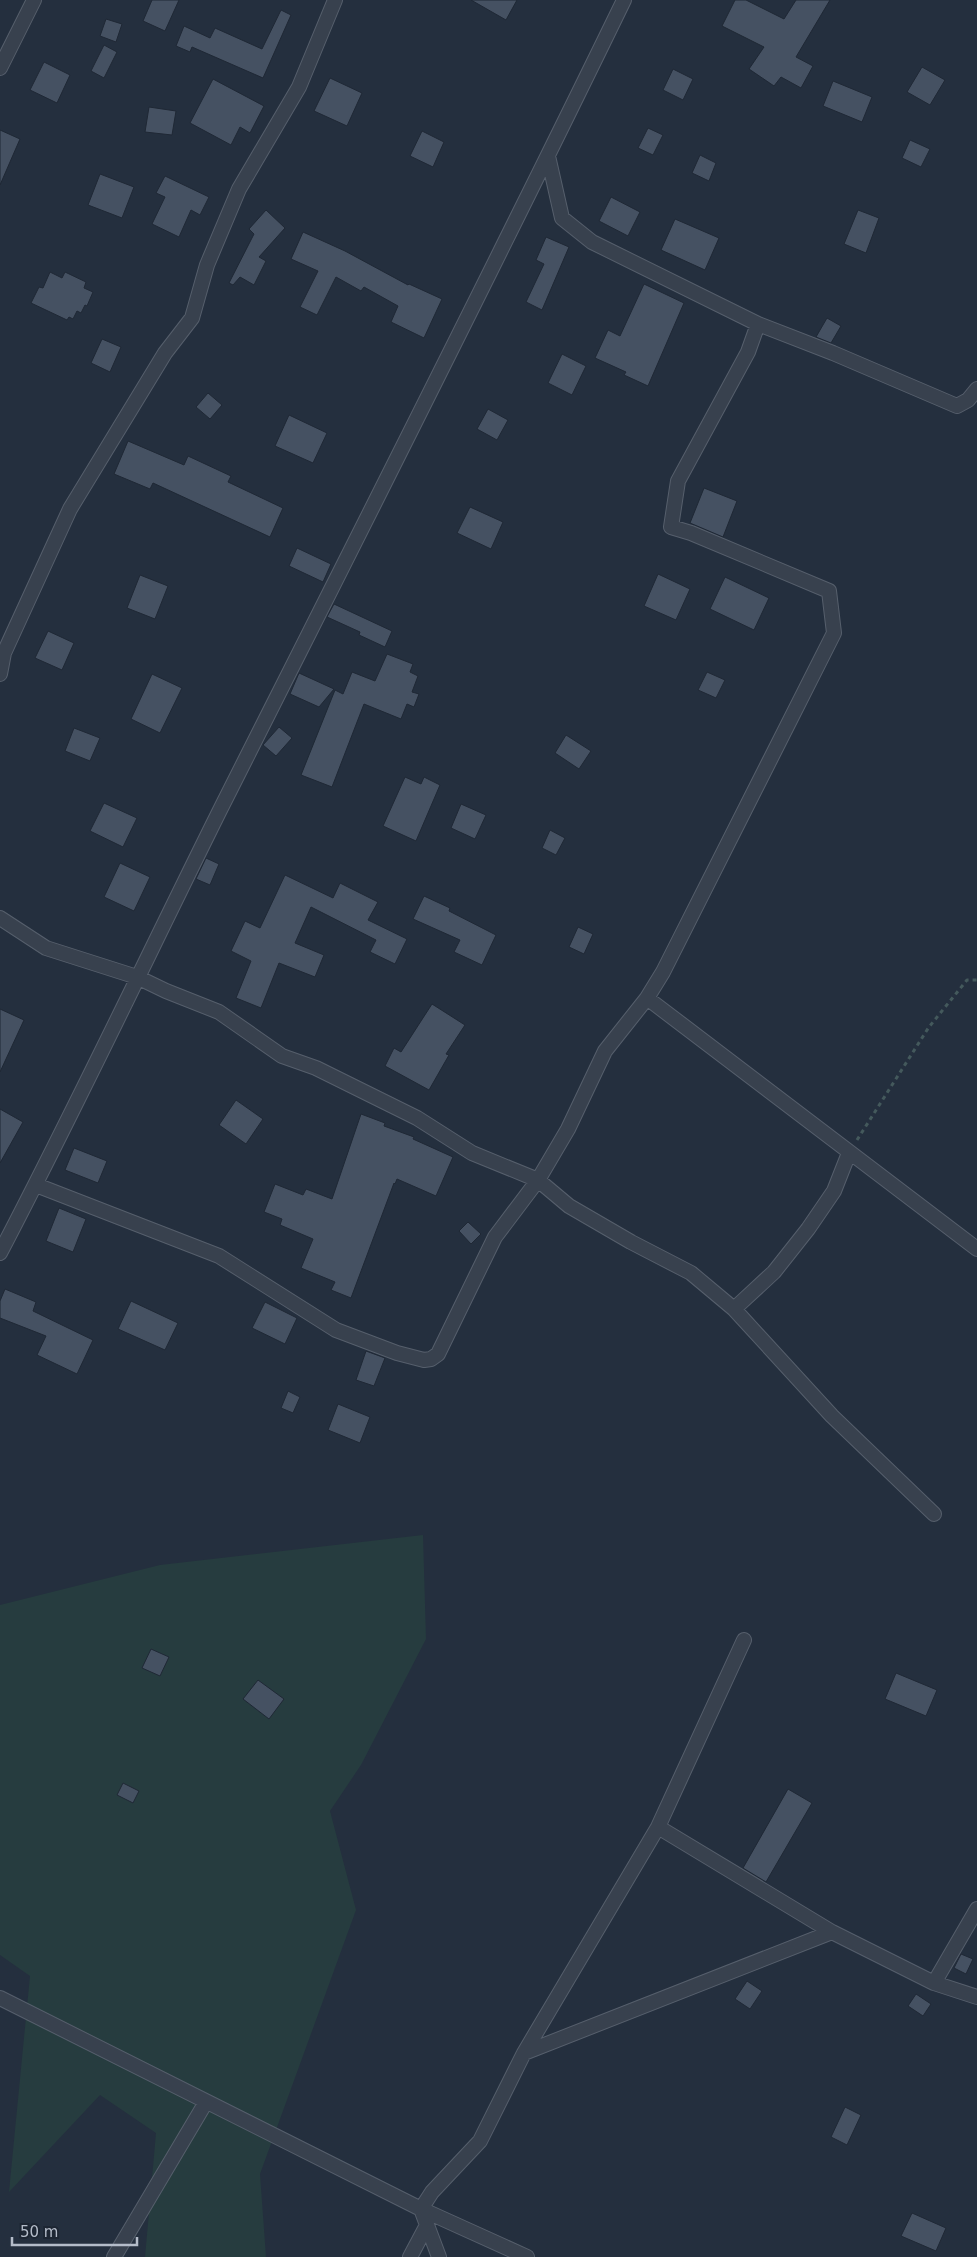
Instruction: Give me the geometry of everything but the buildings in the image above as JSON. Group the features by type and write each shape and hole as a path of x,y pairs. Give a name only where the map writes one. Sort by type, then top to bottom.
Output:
{"street":[{"path":"0,68 34,0"},
{"path":"0,674 4,653 70,509 165,353 192,318 207,265 239,189 300,87 335,0"},
{"path":"0,1253 36,1185 137,977 548,156 624,0"},
{"path":"548,156 562,218 601,246 758,324 833,353 957,406 968,400 977,389"},
{"path":"36,1185 219,1256 336,1330 397,1353 424,1360 431,1359 438,1354 495,1237 538,1180 568,1129 605,1051 647,998 663,972 834,633 829,592 670,526 678,480 748,352 758,324"},
{"path":"0,918 46,948 137,977 219,1012 282,1056 316,1068 417,1118 472,1153 538,1180 570,1206 691,1273 734,1310 832,1416 934,1514"},
{"path":"647,998 977,1249"},
{"path":"734,1310 774,1272 808,1229 834,1191 849,1152"},
{"path":"421,2210 432,2192 480,2141 524,2053 658,1827 744,1640"},
{"path":"658,1827 832,1932 934,1983 977,1998"},
{"path":"934,1983 977,1909"},
{"path":"524,2053 832,1932"},
{"path":"0,1998 421,2210 527,2257"},
{"path":"114,2257 206,2102"},
{"path":"421,2210 439,2257"},
{"path":"410,2257 427,2225"}],"path":[{"path":"849,1152 930,1027 967,980 977,980"}],"green space":[{"path":"423,1535 426,1639 361,1765 330,1811 356,1910 260,2174 266,2257 145,2257 156,2133 100,2095 9,2192 30,1976 0,1955 0,1605 160,1565"}]}
